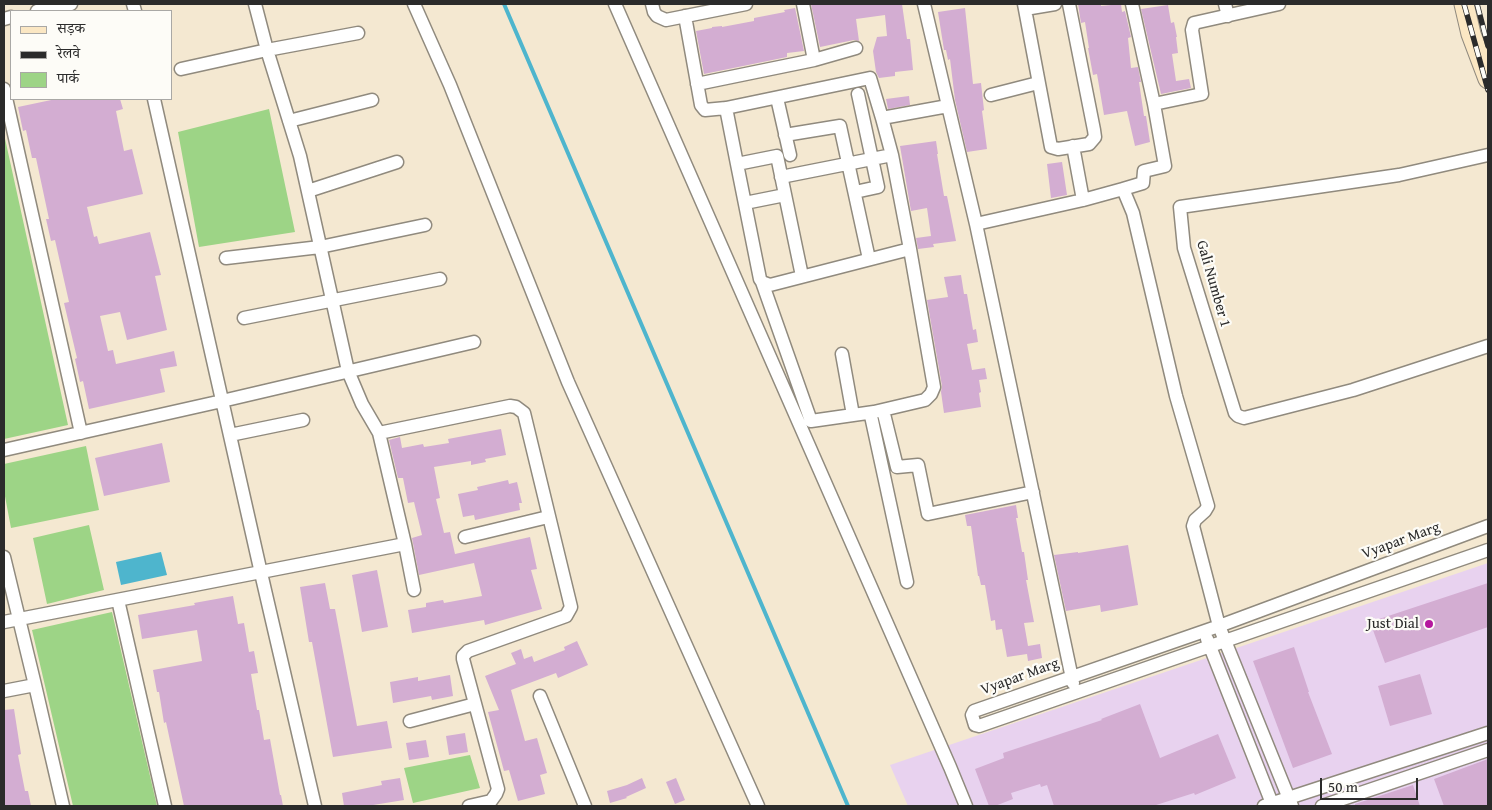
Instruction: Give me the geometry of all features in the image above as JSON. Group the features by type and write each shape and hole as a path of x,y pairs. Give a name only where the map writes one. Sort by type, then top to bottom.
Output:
{"main road":[{"path":"1464,4 1471,34 1488,79"}],"street":[{"path":"42,10 71,4"},
{"path":"255,4 267,50 300,156 348,371 362,404 379,433 414,590"},
{"path":"414,4 450,85 568,382 758,806"},
{"path":"615,4 966,806"},
{"path":"652,4 654,12 666,20 746,4"},
{"path":"802,4 814,60"},
{"path":"924,4 976,224 1075,693"},
{"path":"1055,4 1024,7 1051,147 1058,149 1089,144 1095,137 1069,4"},
{"path":"976,224 1083,200 1142,183 1144,171 1165,166 1154,104 1132,4"},
{"path":"1154,104 1202,94 1192,27 1194,23 1226,10 1279,4"},
{"path":"685,16 701,106 708,111 870,78 892,155 934,387 931,394 925,400 878,411 811,420 760,279 726,108"},
{"path":"181,69 358,33"},
{"path":"697,84 814,60 856,48"},
{"path":"991,95 1038,83"},
{"path":"4,89 81,433"},
{"path":"855,192 878,187 858,94"},
{"path":"777,98 790,155"},
{"path":"154,100 314,806"},
{"path":"289,121 372,100"},
{"path":"882,118 948,106"},
{"path":"785,136 840,126 869,259"},
{"path":"1073,146 1083,200"},
{"path":"781,177 892,155"},
{"name":"Gali Number 1","path":"1488,155 1399,175 1180,207 1184,248 1235,413 1238,416 1244,418 1353,390 1488,346"},
{"path":"737,164 777,156 802,276"},
{"path":"308,191 397,162"},
{"path":"1123,188 1133,213 1176,396 1208,506 1195,520 1193,526 1219,626 1290,802"},
{"path":"745,203 785,195"},
{"path":"226,258 320,247 425,225"},
{"path":"762,282 770,285 910,249"},
{"path":"244,318 440,279"},
{"path":"4,450 474,342"},
{"path":"842,354 853,415"},
{"path":"379,433 510,406 516,407 524,413 571,607 566,616 465,653 462,659 498,789 491,801 469,806"},
{"path":"878,411 896,467 918,466 928,514 1033,492"},
{"path":"878,411 871,419 908,582"},
{"path":"230,435 304,420"},
{"path":"466,536 548,516"},
{"name":"Vyapar Marg","path":"1488,526 1219,626 974,711 972,715 975,725 979,726 1488,550"},
{"path":"4,622 405,544"},
{"path":"4,557 63,806"},
{"path":"118,600 165,806"},
{"path":"1204,631 1270,805 1290,802 1488,733"},
{"path":"4,691 35,684"},
{"path":"540,696 585,806"},
{"path":"410,721 475,704"},
{"path":"1322,806 1488,750"}],"shaded area":[{"path":"1488,563 1488,806 908,806 890,765"}],"green space":[{"path":"269,109 295,232 199,247 178,132"},
{"path":"4,134 68,425 4,439"},
{"path":"86,446 99,510 11,528 4,491 4,464"},
{"path":"89,525 104,590 47,604 33,538"},
{"path":"112,612 157,806 73,806 32,630"},
{"path":"470,755 480,788 413,803 404,768"}],"water":[{"path":"161,552 167,575 121,585 116,562"}],"building":[{"path":"811,4 902,4 907,39 910,39 913,70 895,72 895,76 879,78 876,72 873,51 877,37 887,36 885,15 856,19 859,41 854,40 820,47"},
{"path":"1078,4 1101,4 1101,6 1121,4 1122,12 1125,11 1131,37 1128,38 1131,68 1138,67 1144,116 1146,116 1150,142 1135,146 1127,111 1104,115 1097,74 1093,75 1085,22 1081,23"},
{"path":"1168,5 1171,23 1174,22 1177,37 1178,53 1172,54 1176,81 1189,79 1191,88 1161,94 1141,9"},
{"path":"795,8 804,51 787,53 787,57 704,74 696,31 754,21 754,18 785,12 784,10"},
{"path":"965,8 973,84 981,83 984,110 982,111 987,149 967,152 955,100 950,59 948,60 946,50 944,50 938,12"},
{"path":"909,96 910,105 888,109 886,99"},
{"path":"51,100 120,100 123,109 116,111 124,151 132,149 143,194 87,207 94,237 97,236 99,244 150,232 161,275 155,276 167,330 127,340 120,312 100,316 108,351 113,350 116,364 174,351 177,366 160,369 165,392 89,409 83,381 80,382 75,359 77,358 64,303 69,302 55,240 51,241 46,219 49,219 36,158 32,158 26,130 23,131 18,107"},
{"path":"936,141 944,196 947,196 956,241 933,244 934,247 918,249 916,238 931,236 927,208 911,211 900,146"},
{"path":"1062,162 1067,195 1051,198 1047,164"},
{"path":"961,275 964,294 967,294 973,330 976,329 978,342 967,344 972,370 985,368 987,379 979,380 981,407 944,413 942,386 927,300 948,297 944,277"},
{"path":"501,429 506,455 485,459 486,462 471,465 471,461 434,467 440,498 436,499 444,533 450,532 455,554 530,537 537,569 531,570 542,609 485,625 484,620 412,633 408,610 426,607 426,603 443,600 444,603 482,596 474,563 419,575 412,538 422,535 414,502 408,503 403,478 398,478 389,440 400,437 402,448 423,444 424,447 449,443 448,439"},
{"path":"162,443 170,482 104,496 95,458"},
{"path":"508,480 509,484 517,482 522,503 519,503 520,510 475,520 474,515 463,517 458,494 478,490 477,487"},
{"path":"1016,505 1018,518 1016,518 1022,552 1024,552 1028,580 1026,580 1034,622 1024,623 1028,646 1040,644 1042,658 1028,661 1027,654 1007,657 1002,629 996,630 995,620 991,621 985,585 981,585 978,576 971,526 967,526 965,515"},
{"path":"1128,545 1138,605 1101,612 1100,605 1066,611 1054,555"},
{"path":"377,570 388,627 362,632 352,575"},
{"path":"325,583 330,609 335,609 357,726 387,721 392,748 333,757 312,642 309,642 300,587"},
{"name":"Just Dial","path":"1488,583 1488,627 1385,663 1370,622"},
{"path":"233,596 238,624 244,623 249,652 254,651 258,673 251,674 257,710 259,710 264,740 270,739 283,806 184,806 153,670 202,661 197,630 142,639 138,615"},
{"path":"577,641 588,665 558,678 556,673 511,690 525,741 537,738 547,773 540,775 545,794 518,801 509,770 504,771 488,712 499,710 485,676 516,664 511,653 521,649 524,659 532,656 534,662 565,650 564,647"},
{"path":"1294,647 1308,692 1332,754 1293,768 1253,661"},
{"path":"1420,674 1432,714 1390,726 1378,686"},
{"path":"450,675 453,696 432,700 431,696 393,703 390,682 418,677 418,681"},
{"path":"1140,704 1160,758 1218,734 1236,778 1195,795 1194,793 1153,806 1054,806 1047,785 1041,787 1040,784 1011,793 1013,799 995,806 989,806 975,769 1004,758 1003,753 1102,720"},
{"path":"14,709 21,754 18,755 25,791 28,791 31,806 4,806 4,710"},
{"path":"465,733 468,752 449,755 446,736"},
{"path":"426,740 429,757 409,760 406,743"},
{"path":"1488,759 1488,806 1444,806 1434,779"},
{"path":"400,778 404,800 367,806 344,806 342,793 382,785 381,781"},
{"path":"642,778 646,788 627,798 610,803 607,791"},
{"path":"676,778 685,800 675,804 666,782"},
{"path":"1413,785 1420,806 1355,806 1355,804"}],"waterway":[{"path":"504,4 848,806"}],"railway":[{"path":"1464,4 1488,90"},
{"path":"1477,4 1488,46"}],"place":[{"name":"Just Dial","path":"1429,624"}]}
